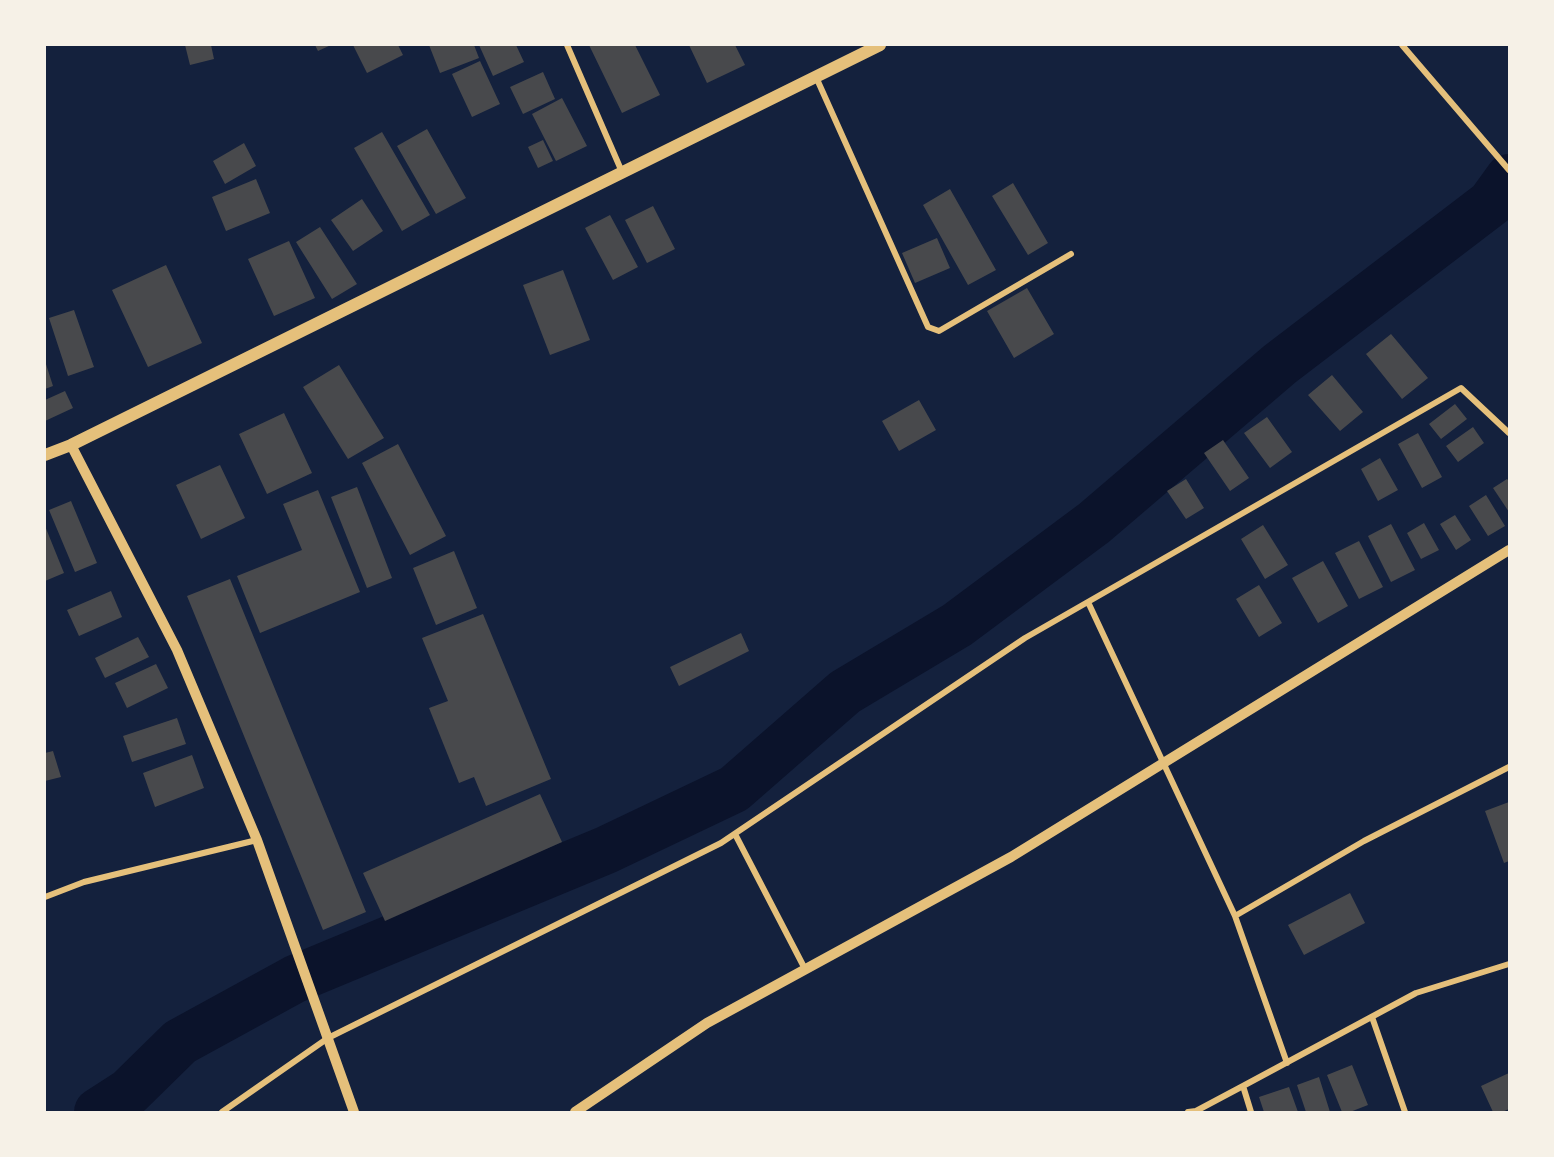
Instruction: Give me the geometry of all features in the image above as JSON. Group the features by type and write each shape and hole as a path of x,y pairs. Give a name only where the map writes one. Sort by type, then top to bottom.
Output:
{"main road":[{"path":"45,455 72,445 880,45"}],"street":[{"path":"567,45 622,173"},
{"path":"1402,45 1509,170"},
{"path":"816,77 928,327 939,331 1071,254"},
{"path":"222,1112 328,1038 721,843 1025,638 1461,388 1509,433"},
{"path":"72,445 177,650 257,840 354,1112"},
{"path":"575,1112 707,1023 1011,857 1509,550"},
{"path":"1088,602 1235,916 1287,1063"},
{"path":"1235,916 1364,841 1509,767"},
{"path":"735,834 805,969"},
{"path":"45,897 84,882 257,840"},
{"path":"1188,1112 1196,1111 1416,993 1509,964"},
{"path":"1372,1017 1405,1112"},
{"path":"1243,1086 1251,1112"}],"building":[{"path":"185,45 211,45 214,59 190,65"},
{"path":"315,45 331,45 318,51"},
{"path":"353,45 398,45 403,55 367,73"},
{"path":"429,45 474,45 479,58 440,73"},
{"path":"479,45 516,45 524,62 493,76"},
{"path":"589,45 635,45 660,95 622,113"},
{"path":"689,45 735,45 745,65 707,83"},
{"path":"480,61 500,104 472,117 452,74"},
{"path":"543,72 555,99 523,114 510,87"},
{"path":"562,98 587,146 556,161 532,114"},
{"path":"427,129 466,198 436,214 397,146"},
{"path":"382,132 430,215 402,231 354,148"},
{"path":"543,140 553,161 538,168 528,147"},
{"path":"244,143 256,166 225,184 213,161"},
{"path":"256,179 270,213 226,231 212,197"},
{"path":"1013,183 1048,243 1028,255 992,196"},
{"path":"950,189 996,270 968,285 923,205"},
{"path":"362,199 383,231 353,251 331,220"},
{"path":"653,206 675,249 647,263 625,220"},
{"path":"610,215 638,267 613,280 585,228"},
{"path":"320,227 357,284 332,299 296,242"},
{"path":"937,238 950,268 915,283 902,253"},
{"path":"289,241 315,298 274,316 248,259"},
{"path":"166,265 202,343 148,367 112,290"},
{"path":"563,270 590,340 550,355 523,285"},
{"path":"1027,288 1054,334 1014,358 987,311"},
{"path":"74,310 94,367 68,376 49,318"},
{"path":"1391,334 1428,378 1402,399 1366,354"},
{"path":"45,361 53,386 45,389"},
{"path":"339,365 384,438 348,459 303,387"},
{"path":"1332,375 1363,412 1340,431 1308,395"},
{"path":"65,391 73,408 45,421 45,400"},
{"path":"919,400 936,430 899,451 882,421"},
{"path":"1455,404 1467,419 1441,439 1429,424"},
{"path":"284,413 312,473 267,494 239,434"},
{"path":"1267,417 1292,452 1270,468 1244,433"},
{"path":"1473,427 1484,443 1458,462 1446,446"},
{"path":"1418,433 1442,477 1422,488 1398,444"},
{"path":"1223,440 1249,478 1230,491 1204,453"},
{"path":"398,444 446,536 410,555 362,463"},
{"path":"1380,458 1398,490 1378,501 1361,469"},
{"path":"220,465 245,518 201,539 176,485"},
{"path":"1186,479 1204,508 1186,519 1167,491"},
{"path":"1507,479 1509,481 1509,512 1493,488"},
{"path":"357,487 392,578 367,588 331,497"},
{"path":"318,490 360,592 260,633 237,576 302,550 283,504"},
{"path":"1486,495 1505,526 1488,536 1469,506"},
{"path":"71,501 97,563 75,572 49,510"},
{"path":"1455,515 1471,540 1456,550 1440,524"},
{"path":"1424,523 1439,550 1421,559 1407,533"},
{"path":"1391,524 1415,570 1391,582 1368,536"},
{"path":"1263,525 1288,565 1265,579 1241,539"},
{"path":"45,526 64,573 45,581"},
{"path":"1359,541 1383,587 1359,599 1335,553"},
{"path":"454,551 477,608 436,625 413,568"},
{"path":"1323,561 1348,606 1318,623 1292,578"},
{"path":"230,579 366,912 323,930 187,596"},
{"path":"1259,585 1282,623 1259,637 1236,599"},
{"path":"111,591 122,617 79,636 67,610"},
{"path":"483,614 551,779 486,806 474,777 459,783 429,708 448,701 422,638"},
{"path":"741,633 749,651 679,686 670,667"},
{"path":"138,637 149,657 105,678 95,658"},
{"path":"156,664 168,688 127,708 115,683"},
{"path":"177,718 186,744 132,762 123,736"},
{"path":"53,751 61,777 45,781 45,753"},
{"path":"192,755 204,788 155,807 143,773"},
{"path":"540,794 562,842 385,921 363,873"},
{"path":"1509,802 1509,861 1504,863 1485,811"},
{"path":"1350,893 1365,923 1304,955 1288,925"},
{"path":"1352,1065 1368,1105 1350,1112 1342,1112 1327,1075"},
{"path":"1509,1073 1509,1109 1493,1112 1481,1086"},
{"path":"1319,1077 1330,1112 1306,1112 1297,1085"},
{"path":"1289,1087 1298,1112 1264,1112 1259,1097"}],"waterway":[{"path":"98,1112 129,1092 180,1042 295,979 606,850 734,789 845,692 957,625 1094,523 1280,364 1491,203 1509,178"}]}
